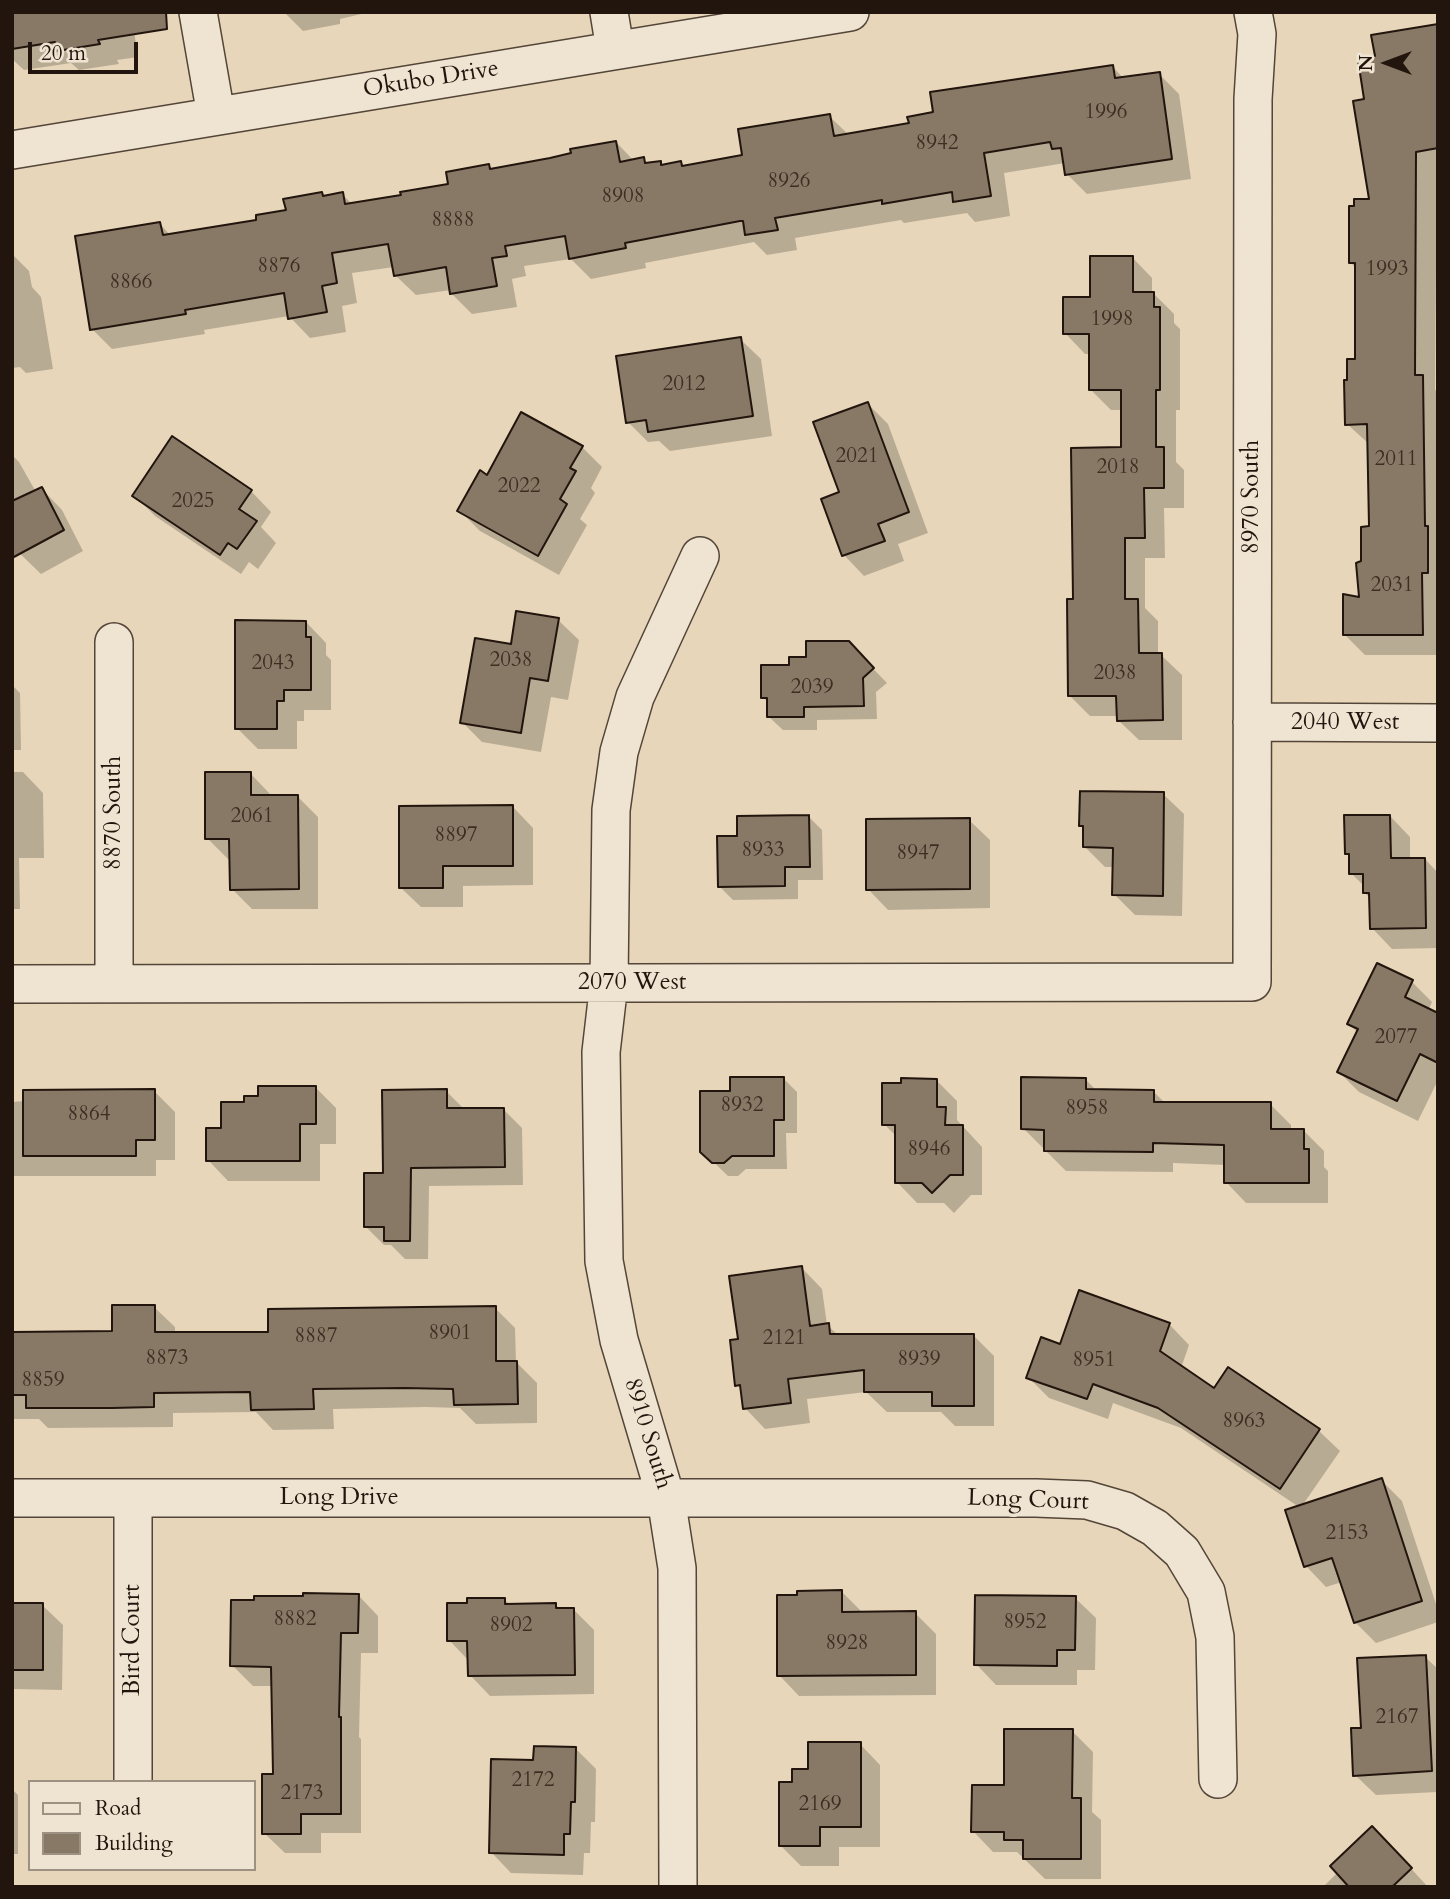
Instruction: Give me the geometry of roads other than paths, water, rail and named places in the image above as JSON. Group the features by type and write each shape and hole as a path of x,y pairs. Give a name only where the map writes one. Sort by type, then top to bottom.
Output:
{"street":[{"path":"198,12 216,115"},
{"path":"609,12 615,49"},
{"name":"Okubo Drive","path":"12,150 850,12"},
{"name":"8970 South","path":"1252,982 1253,99 1257,34 1253,12"},
{"name":"8910 South","path":"678,1887 677,1568 666,1498 619,1340 604,1261 601,1052 609,983 611,810 620,752 635,697 701,556"},
{"name":"8870 South","path":"114,642 114,984"},
{"name":"2040 West","path":"1252,722 1438,723"},
{"name":"2070 West","path":"12,984 1252,982"},
{"name":"Long Drive","path":"12,1498 666,1498"},
{"name":"Bird Court","path":"133,1498 133,1780"},
{"name":"Long Court","path":"666,1498 1035,1498 1087,1500 1125,1511 1155,1528 1182,1552 1206,1592 1215,1637 1218,1779"}]}
